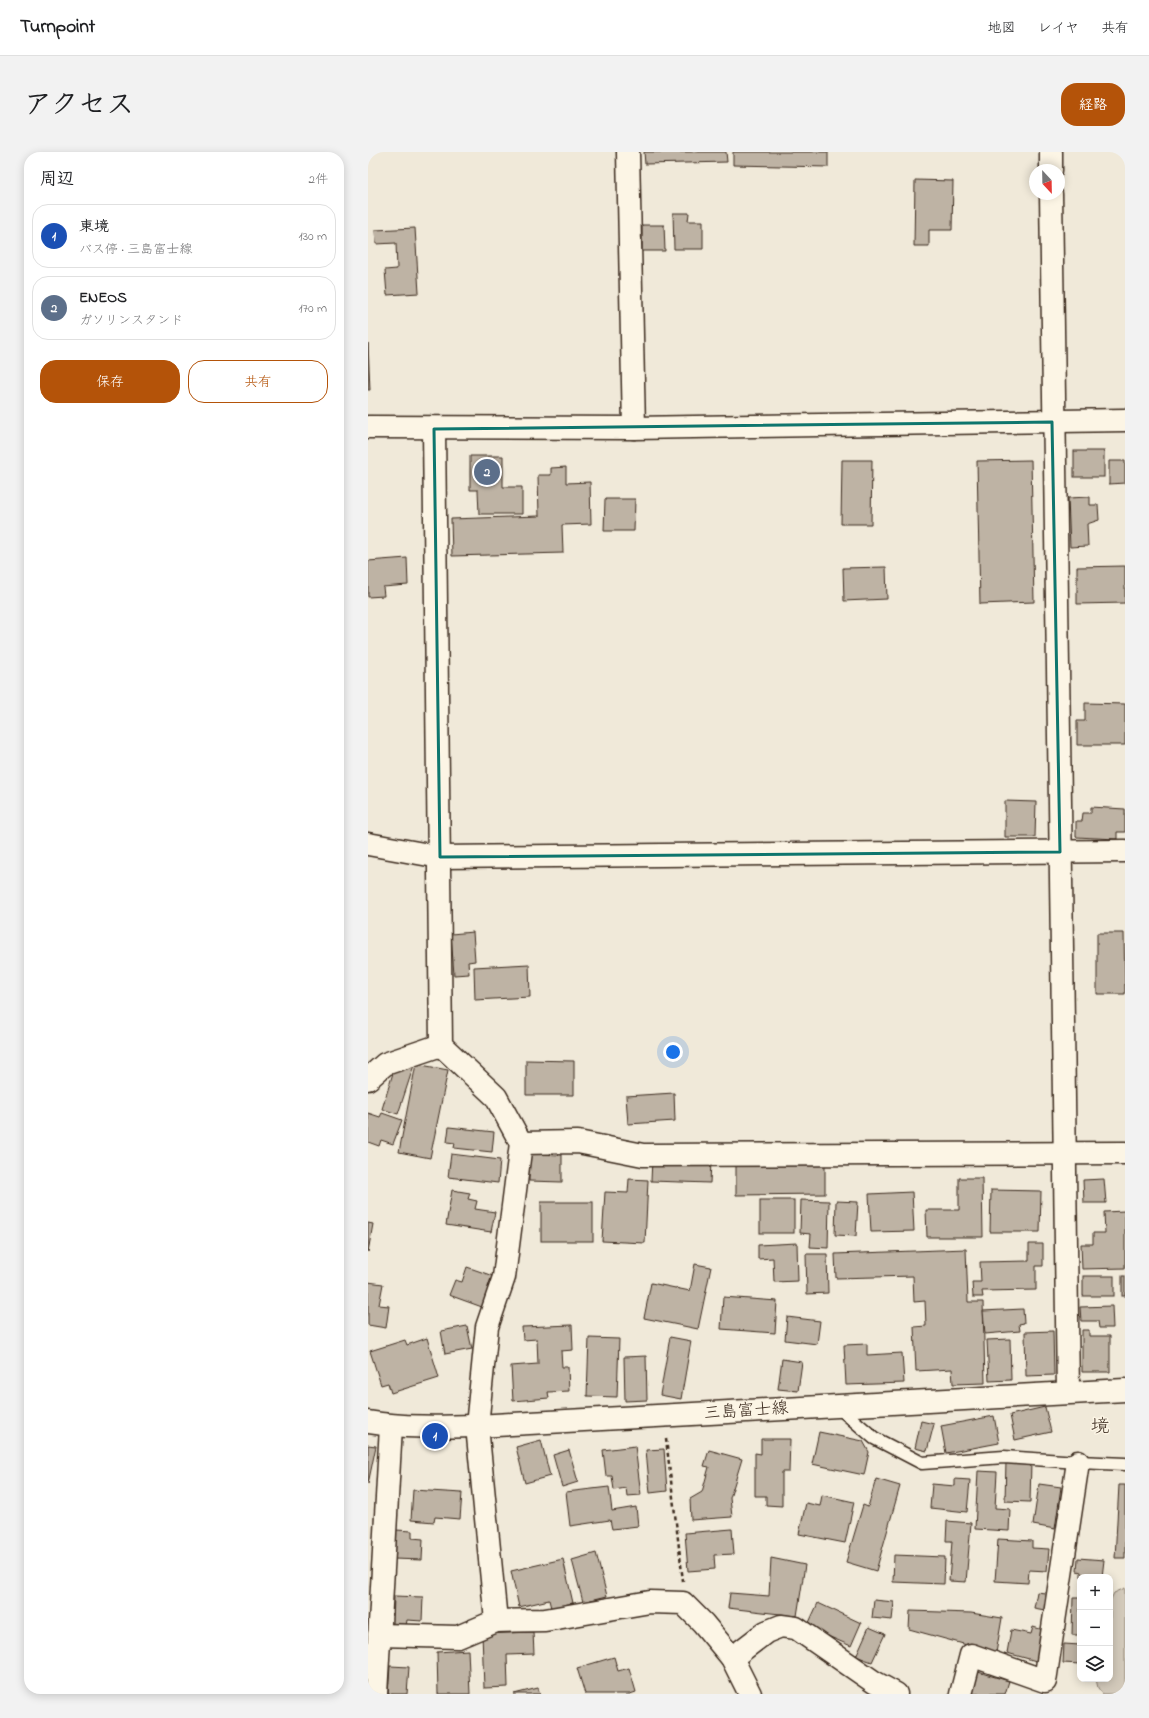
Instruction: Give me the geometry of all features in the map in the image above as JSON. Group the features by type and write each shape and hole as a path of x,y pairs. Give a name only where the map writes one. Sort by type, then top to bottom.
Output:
{"street":[{"path":"628,152 634,428"},
{"path":"1051,152 1051,164"},
{"path":"1051,200 1052,422 1067,1154 1068,1392"},
{"path":"368,427 434,429 634,428 1125,420"},
{"path":"434,429 441,1045 496,1097 521,1143 504,1277 487,1328 477,1426 496,1621"},
{"path":"368,844 440,857 1125,851"},
{"path":"368,1079 385,1064 441,1045"},
{"path":"521,1143 578,1142 643,1155 1125,1153"},
{"name":"三島富士線","path":"368,1422 391,1426 477,1426 663,1417 836,1405 1125,1390"},
{"path":"376,1694 379,1635 375,1596 391,1426"},
{"path":"961,1694 971,1655 1044,1681 1078,1462"},
{"path":"379,1635 458,1637 496,1621 545,1620 650,1602 683,1603 703,1623 732,1658 750,1694"},
{"path":"732,1658 766,1632 781,1626 796,1628 874,1682 896,1694"}],"lane":[{"path":"836,1405 874,1438 922,1463 1004,1457 1125,1464"}],"path":[{"path":"663,1417 684,1588 683,1603"}],"highlighted area":[{"path":"1052,422 1060,852 440,857 434,429"}],"shaded area":[{"path":"1125,1588 1125,1694 1103,1694 1098,1688 1097,1682 1113,1682 1114,1593"}],"building":[{"path":"644,152 726,152 727,162 645,164"},
{"path":"733,152 828,152 828,167 733,165"},
{"path":"915,180 953,181 952,230 929,230 929,246 914,246"},
{"path":"673,213 689,213 688,221 703,221 703,249 674,249"},
{"path":"642,225 664,225 665,251 642,251"},
{"path":"415,228 419,293 387,295 385,270 397,269 396,243 376,244 375,230"},
{"path":"368,343 370,390 368,390"},
{"path":"1074,451 1104,451 1104,477 1074,477"},
{"path":"470,456 503,456 503,487 522,487 522,514 479,514 478,490 470,490"},
{"path":"842,460 872,460 871,524 841,524"},
{"path":"1031,460 1034,602 980,604 977,461"},
{"path":"1109,461 1125,461 1125,483 1109,484"},
{"path":"566,467 566,483 590,482 591,524 562,525 563,553 452,556 451,519 539,516 538,475 551,475 551,468"},
{"path":"1090,497 1090,505 1098,505 1099,520 1087,524 1088,546 1070,547 1068,498"},
{"path":"605,499 635,499 634,531 604,531"},
{"path":"407,558 408,585 383,587 384,596 368,597 368,561"},
{"path":"1125,566 1125,603 1077,604 1077,567"},
{"path":"886,567 887,599 844,601 843,568"},
{"path":"1085,703 1125,704 1125,745 1077,745 1077,721 1085,721"},
{"path":"1005,801 1036,802 1035,837 1005,837"},
{"path":"1091,807 1125,809 1125,832 1117,832 1117,839 1076,837 1076,821 1082,821 1083,813 1091,813"},
{"path":"473,932 475,961 468,962 469,974 454,975 451,934"},
{"path":"1097,933 1124,933 1125,994 1097,994"},
{"path":"529,964 530,997 475,1000 474,967"},
{"path":"526,1060 574,1061 574,1095 526,1095"},
{"path":"416,1064 448,1070 430,1158 399,1152"},
{"path":"414,1065 398,1114 382,1109 393,1073"},
{"path":"674,1093 675,1121 628,1124 626,1096"},
{"path":"368,1113 380,1117 382,1113 402,1120 393,1144 381,1140 379,1146 368,1142"},
{"path":"449,1127 494,1132 492,1152 454,1148 455,1143 447,1142"},
{"path":"451,1154 500,1160 498,1183 448,1177"},
{"path":"529,1154 562,1155 562,1182 529,1181"},
{"path":"652,1159 711,1161 710,1183 651,1181"},
{"path":"825,1164 825,1194 736,1195 736,1165"},
{"path":"959,1178 982,1178 983,1237 927,1237 926,1210 959,1210"},
{"path":"629,1179 648,1180 645,1243 602,1241 605,1192 628,1193"},
{"path":"1104,1179 1106,1203 1084,1203 1083,1180"},
{"path":"452,1190 470,1193 468,1199 477,1201 475,1209 495,1212 491,1232 446,1225"},
{"path":"991,1190 1041,1191 1040,1232 990,1232"},
{"path":"912,1192 914,1231 871,1232 869,1194"},
{"path":"760,1200 794,1200 794,1233 760,1233"},
{"path":"801,1200 829,1201 828,1248 810,1247 811,1234 800,1233"},
{"path":"836,1201 858,1202 856,1236 835,1235"},
{"path":"541,1202 593,1202 593,1241 541,1241"},
{"path":"1125,1211 1125,1268 1082,1269 1081,1244 1093,1244 1093,1233 1105,1233 1104,1212"},
{"path":"368,1223 373,1224 368,1252"},
{"path":"797,1243 798,1281 774,1282 773,1258 758,1259 758,1245"},
{"path":"1029,1244 1043,1244 1043,1266 1036,1266 1036,1290 982,1291 983,1297 973,1297 972,1282 981,1282 980,1262 1029,1261"},
{"path":"966,1249 968,1302 983,1302 985,1383 953,1384 952,1369 916,1371 914,1327 926,1326 925,1301 914,1302 913,1276 836,1278 835,1254"},
{"path":"806,1254 827,1254 828,1293 807,1294"},
{"path":"695,1264 711,1267 698,1329 644,1318 651,1283 690,1291"},
{"path":"467,1267 493,1276 482,1307 449,1295 455,1280 462,1282"},
{"path":"1083,1276 1114,1276 1114,1296 1083,1296"},
{"path":"1122,1276 1125,1276 1125,1296 1122,1296"},
{"path":"368,1282 383,1284 379,1305 389,1306 386,1328 368,1325"},
{"path":"723,1297 777,1301 775,1333 721,1329"},
{"path":"1112,1306 1113,1328 1099,1328 1098,1321 1081,1321 1080,1307"},
{"path":"1023,1309 1024,1323 1019,1324 1020,1331 985,1334 983,1311"},
{"path":"787,1317 820,1321 817,1344 785,1340"},
{"path":"572,1325 573,1350 561,1351 562,1367 568,1367 569,1391 548,1392 549,1398 513,1401 511,1366 538,1364 537,1339 523,1340 522,1327"},
{"path":"467,1326 472,1349 445,1354 441,1331"},
{"path":"1082,1330 1089,1330 1089,1336 1110,1336 1110,1372 1082,1372"},
{"path":"1053,1331 1054,1375 1026,1376 1025,1332"},
{"path":"670,1337 691,1341 681,1399 660,1395"},
{"path":"427,1338 439,1378 391,1393 388,1383 381,1385 370,1351 405,1340 407,1345"},
{"path":"589,1338 619,1339 617,1397 587,1396"},
{"path":"1010,1339 1011,1380 989,1381 987,1340"},
{"path":"867,1344 867,1355 902,1353 904,1383 846,1385 844,1345"},
{"path":"646,1356 647,1400 625,1401 624,1357"},
{"path":"782,1359 802,1362 798,1391 778,1389"},
{"path":"1045,1407 1051,1432 1015,1440 1010,1415"},
{"path":"994,1416 999,1443 946,1453 941,1426"},
{"path":"921,1421 934,1424 927,1451 915,1448"},
{"path":"819,1432 863,1441 869,1452 864,1475 812,1464"},
{"path":"761,1439 790,1439 789,1472 782,1472 782,1506 766,1505 766,1496 755,1496 755,1453 761,1454"},
{"path":"541,1440 550,1476 525,1483 516,1447"},
{"path":"368,1445 376,1446 368,1484"},
{"path":"635,1446 641,1495 627,1496 626,1488 614,1490 612,1476 606,1476 603,1450"},
{"path":"664,1449 667,1491 650,1493 646,1450"},
{"path":"569,1450 578,1482 562,1487 553,1455"},
{"path":"709,1450 742,1459 730,1498 732,1517 691,1520 690,1499 702,1492 709,1467 704,1466"},
{"path":"1006,1461 1031,1462 1030,1502 1005,1501"},
{"path":"978,1471 997,1472 995,1508 1010,1509 1009,1531 975,1529"},
{"path":"876,1479 900,1486 876,1571 846,1562 863,1505 868,1507"},
{"path":"955,1479 970,1480 967,1512 930,1508 932,1484 955,1486"},
{"path":"1039,1484 1061,1487 1055,1529 1033,1525"},
{"path":"1119,1485 1125,1485 1125,1558 1115,1558"},
{"path":"609,1487 612,1511 636,1507 638,1526 612,1529 610,1520 570,1526 566,1492"},
{"path":"413,1490 462,1493 460,1519 435,1517 434,1522 411,1520"},
{"path":"822,1495 854,1502 845,1543 799,1534 806,1503 820,1506"},
{"path":"947,1521 971,1523 966,1582 949,1581 952,1541 946,1541"},
{"path":"732,1529 734,1554 714,1555 715,1569 688,1571 685,1533"},
{"path":"396,1530 412,1531 412,1538 423,1539 422,1560 394,1559"},
{"path":"998,1539 1032,1541 1032,1548 1049,1549 1047,1571 1029,1570 1028,1583 995,1581"},
{"path":"596,1553 607,1596 583,1602 572,1560"},
{"path":"894,1555 945,1557 944,1584 893,1582"},
{"path":"771,1558 805,1565 797,1616 728,1608 730,1593 769,1596"},
{"path":"1078,1558 1104,1560 1102,1574 1081,1574 1081,1572 1077,1571"},
{"path":"563,1559 573,1603 551,1608 549,1600 519,1607 511,1571"},
{"path":"1037,1592 1053,1594 1050,1611 1034,1608"},
{"path":"394,1596 423,1597 422,1621 407,1620 406,1626 393,1626"},
{"path":"1073,1598 1077,1598 1077,1635 1072,1635"},
{"path":"874,1600 894,1602 892,1620 872,1618"},
{"path":"818,1603 861,1623 851,1646 807,1627"},
{"path":"910,1611 971,1613 1002,1618 996,1653 909,1629"},
{"path":"869,1627 885,1634 872,1662 856,1656"},
{"path":"1033,1627 1047,1631 1040,1662 1007,1653 1011,1630 1031,1634"},
{"path":"533,1632 534,1654 507,1655 508,1687 484,1688 482,1634"},
{"path":"1064,1644 1077,1645 1077,1664 1063,1663"},
{"path":"468,1650 470,1694 438,1694 437,1652"},
{"path":"614,1657 618,1671 629,1668 636,1692 630,1694 585,1694 577,1668"},
{"path":"390,1666 409,1667 407,1694 388,1694"},
{"path":"978,1672 1009,1681 1005,1694 970,1694"},
{"path":"538,1688 540,1694 514,1694"}],"place":[{"name":"ENEOS","path":"487,472"},
{"name":"東境","path":"435,1436"}],"district":[{"name":"境","path":"1100,1427"}]}
